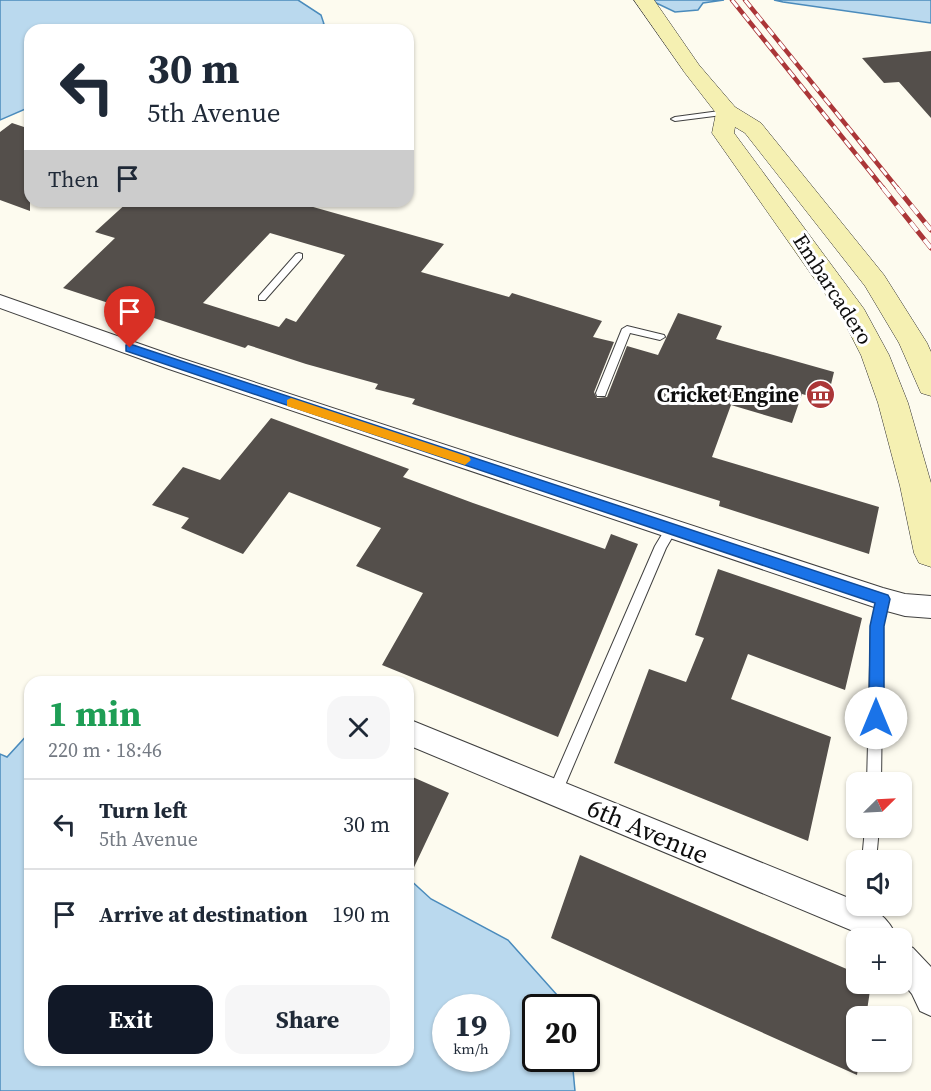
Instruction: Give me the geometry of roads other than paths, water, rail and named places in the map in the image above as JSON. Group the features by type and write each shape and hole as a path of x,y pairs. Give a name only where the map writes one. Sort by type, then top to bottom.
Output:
{"main road":[{"name":"Embarcadero","path":"645,0 692,69 727,112 753,129 875,281 913,343 931,386"},
{"name":"Embarcadero","path":"727,112 723,133 854,315 875,355 896,413 931,553"}],"street":[{"path":"0,301 173,363 894,603 931,607"},
{"name":"6th Avenue","path":"414,734 870,922"},
{"path":"912,970 924,983 931,1000"}],"lane":[{"path":"675,119 727,112"},
{"path":"262,298 298,256"},
{"path":"601,393 627,329 660,337"},
{"path":"555,792 661,546 671,529"},
{"path":"874,772 877,626 883,599"}],"water":[{"path":"0,0 298,0 321,15 324,24 24,24 24,110 0,120"},
{"path":"650,0 724,0 703,3 698,10 675,12"},
{"path":"774,0 931,0 931,23 783,2"},
{"path":"24,739 24,1066 414,1066 414,883 431,899 508,940 556,994 522,994 522,1072 573,1072 575,1091 0,1091 0,754 7,757"}],"railway":[{"path":"732,0 884,189"},
{"path":"745,0 898,189"},
{"path":"883,188 931,248"},
{"path":"897,188 931,230"}],"place":[{"name":"Cricket Engine","path":"820,394"}]}
